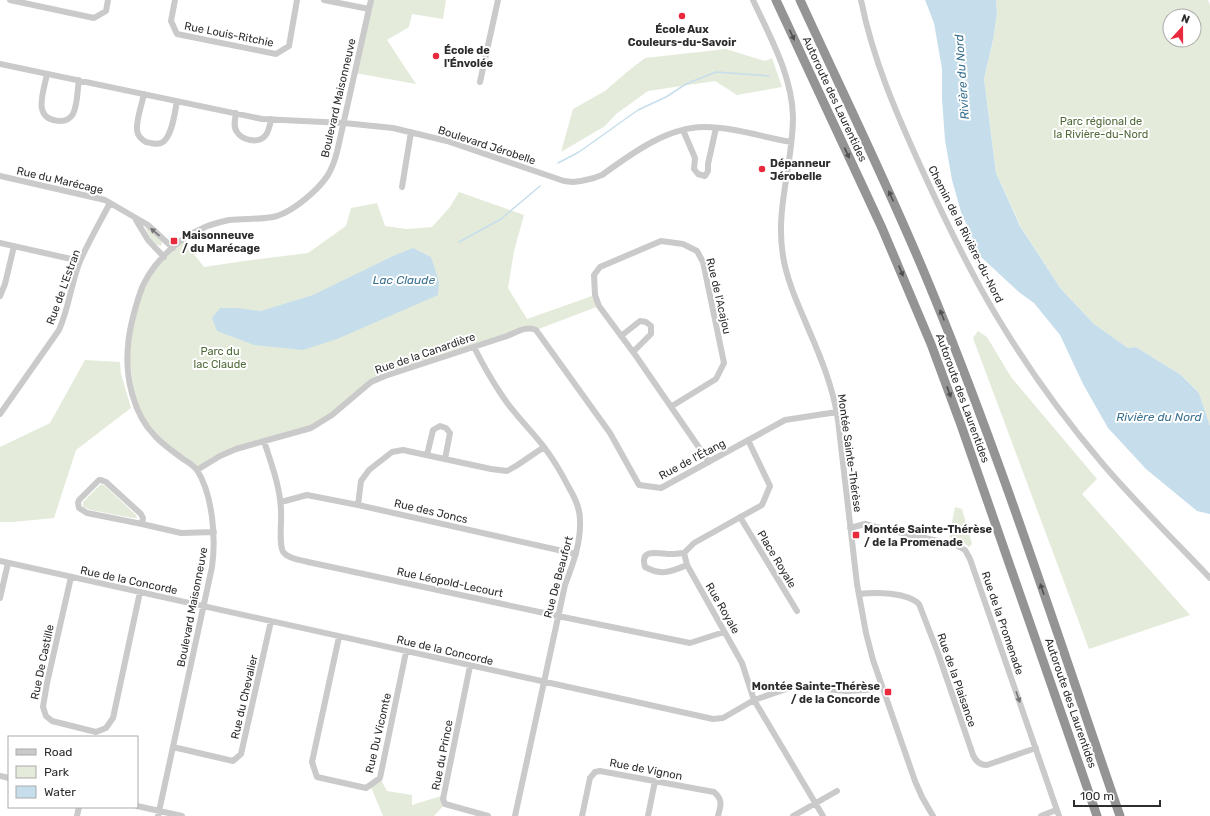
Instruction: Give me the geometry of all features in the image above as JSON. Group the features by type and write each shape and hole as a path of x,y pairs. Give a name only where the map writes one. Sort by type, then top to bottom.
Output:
{"highway":[{"name":"Autoroute des Laurentides","path":"776,0 879,221 931,344 961,425 1097,816"},
{"name":"Autoroute des Laurentides","path":"800,0 906,230 965,374 1007,489 1120,816"}],"street":[{"path":"10,0 94,18 106,11 108,0"},
{"name":"Rue Louis-Ritchie","path":"175,0 171,21 177,34 276,54 289,46 297,0"},
{"path":"324,0 369,9"},
{"name":"Boulevard Maisonneuve","path":"158,814 214,556 214,532 204,484 197,470 163,443 150,430 137,408 129,375 127,356 128,342 139,296 146,279 154,266 173,248 193,233 213,224 237,219 270,217 284,213 295,206 320,185 329,174 335,160 344,123 371,0"},
{"path":"480,82 498,0"},
{"name":"Montée Sainte-Thérèse","path":"753,0 777,52 786,76 793,110 793,126 782,213 781,235 783,256 790,286 829,382 837,412 859,594 870,652 915,781 933,816"},
{"name":"Chemin de la Rivière-du-Nord","path":"861,0 875,55 901,122 961,251 996,314 1042,385 1094,454 1210,578"},
{"name":"Boulevard Jérobelle","path":"0,64 262,119 344,123 393,128 447,141 542,174 564,181 573,182 602,175 648,143 683,130 695,128 716,128 734,130 791,142"},
{"path":"47,74 41,101 41,109 46,117 55,120 66,120 72,116 76,105 79,80"},
{"path":"144,94 137,123 137,132 143,141 152,144 161,143 166,140 170,134 177,100"},
{"path":"236,113 236,131 247,139 255,140 263,138 268,132 271,119"},
{"path":"683,130 696,158 694,168 698,174 705,176 708,172 708,164 716,128"},
{"path":"402,187 411,132"},
{"name":"Rue du Marécage","path":"0,176 104,200 148,225 173,248"},
{"name":"Rue de L'Estran","path":"0,414 59,330 64,318 80,261 110,203"},
{"name":"Rue du Marécage","path":"135,218 148,240 164,257"},
{"name":"Rue de l'Acajou","path":"672,406 716,379 724,363 702,262 697,251 683,244 661,241 600,267 594,275 595,295 599,306 672,406 709,462"},
{"path":"0,242 80,261"},
{"path":"0,296 5,284 14,246"},
{"path":"621,336 640,321 646,322 651,326 651,334 633,352"},
{"name":"Rue de la Canardière","path":"197,470 220,456 236,449 311,428 332,415 371,382 385,376 514,334 527,328 536,330"},
{"name":"Rue de l'Étang","path":"536,330 610,433 639,484 660,488 785,420 837,412"},
{"name":"Rue De Beaufort","path":"474,347 500,394 544,447 563,476 578,505 580,519 580,534 576,554 565,585 515,816"},
{"path":"427,455 433,430 443,426 450,433 445,459"},
{"path":"686,565 669,573 652,571 645,567 643,561 645,557 651,553 684,553 694,543 762,505 770,486 748,440"},
{"name":"Rue Léopold-Lecourt","path":"264,441 278,487 280,502 281,546 284,553 290,557 558,616 690,643 724,632"},
{"path":"358,505 361,481 369,470 392,452 403,450 506,471 544,447"},
{"path":"142,524 143,518 141,514 104,480 99,480 78,503 80,510 87,513 181,533 214,532"},
{"name":"Rue des Joncs","path":"280,502 307,495 576,554"},
{"name":"Place Royale","path":"740,517 797,611"},
{"name":"Rue de la Promenade","path":"850,528 862,524 872,526 956,544 966,552 970,559 1058,813"},
{"name":"Rue Royale","path":"684,553 686,565 742,663 754,700 823,816"},
{"name":"Rue de la Concorde","path":"0,561 713,719 723,718 754,700 795,686 846,691 882,687"},
{"path":"0,598 8,563"},
{"name":"Rue De Castille","path":"71,577 43,707 46,716 52,721 96,732 106,728 113,718 140,592"},
{"name":"Rue de la Plaisance","path":"859,594 879,593 896,595 913,600 919,604 973,755 978,763 987,765 1036,748"},
{"name":"Rue du Chevalier","path":"173,746 232,761 241,754 271,621"},
{"name":"Rue Du Vicomte","path":"339,637 312,762 317,777 366,788 380,778 406,652"},
{"name":"Rue du Prince","path":"470,666 443,799 445,804 488,816"},
{"name":"Rue de Vignon","path":"582,816 590,778 594,772 600,771 714,792 719,797 721,803 718,816"},
{"path":"648,816 655,781"},
{"path":"793,816 837,791"},
{"path":"138,806 158,814 182,816"},
{"path":"1041,816 1058,813"}],"green space":[{"path":"371,0 446,0 443,19 412,14 409,27 387,40 416,84 355,73"},
{"name":"Parc régional de la Rivière-du-Nord","path":"996,0 1208,0 1210,5 1210,426 1199,393 1181,375 1136,347 1128,348 1094,324 1061,289 1021,227 996,173 984,79 997,14"},
{"path":"726,49 765,61 772,58 782,87 737,95 715,81 648,91 616,114 605,126 561,152 573,109 605,91 645,58"},
{"name":"Parc du lac Claude","path":"459,192 524,215 514,251 508,288 527,319 595,295 599,306 536,330 532,328 385,376 311,428 236,449 197,470 154,436 135,401 128,346 146,279 183,240 204,267 308,253 346,226 351,208 377,203 385,226 407,229 432,227 450,207"},
{"path":"145,227 161,241 161,246 153,241"},
{"path":"978,331 987,337 1011,377 1097,479 1082,494 1190,615 1089,649 973,338"},
{"path":"85,360 120,362 121,374 131,408 76,450 54,518 0,522 0,447 50,423"},
{"path":"101,484 136,515 137,518 91,510 83,507 83,502"},
{"path":"955,507 962,509 972,544 969,547 961,541 949,537"},
{"path":"380,778 387,791 412,795 412,805 444,795 445,804 434,816 383,816 370,785"}],"water":[{"name":"Rivière du Nord","path":"925,0 996,0 997,14 984,79 996,173 1020,226 1061,289 1094,324 1128,348 1136,347 1181,375 1199,393 1210,426 1210,514 1197,511 1146,469 1108,428 1083,384 1060,335 1034,303 1020,293 981,257 961,212 952,180 945,140 942,99 942,69 934,23"},
{"name":"Lac Claude","path":"413,248 431,257 439,282 438,295 337,339 303,350 254,345 217,331 212,318 220,308 237,308 261,311 313,295 393,256"}],"waterway":[{"path":"558,163 579,152 638,110 666,97 686,84 716,72 769,76"},
{"path":"459,242 501,219 540,186"}],"place":[{"name":"École Aux Couleurs-du-Savoir","path":"682,16"},
{"name":"École de l'Énvolée","path":"436,56"},
{"name":"Dépanneur Jérobelle","path":"762,169"},
{"name":"Maisonneuve / du Marécage","path":"174,241"},
{"name":"Montée Sainte-Thérèse / de la Promenade","path":"856,535"},
{"name":"Montée Sainte-Thérèse / de la Concorde","path":"888,692"}]}
